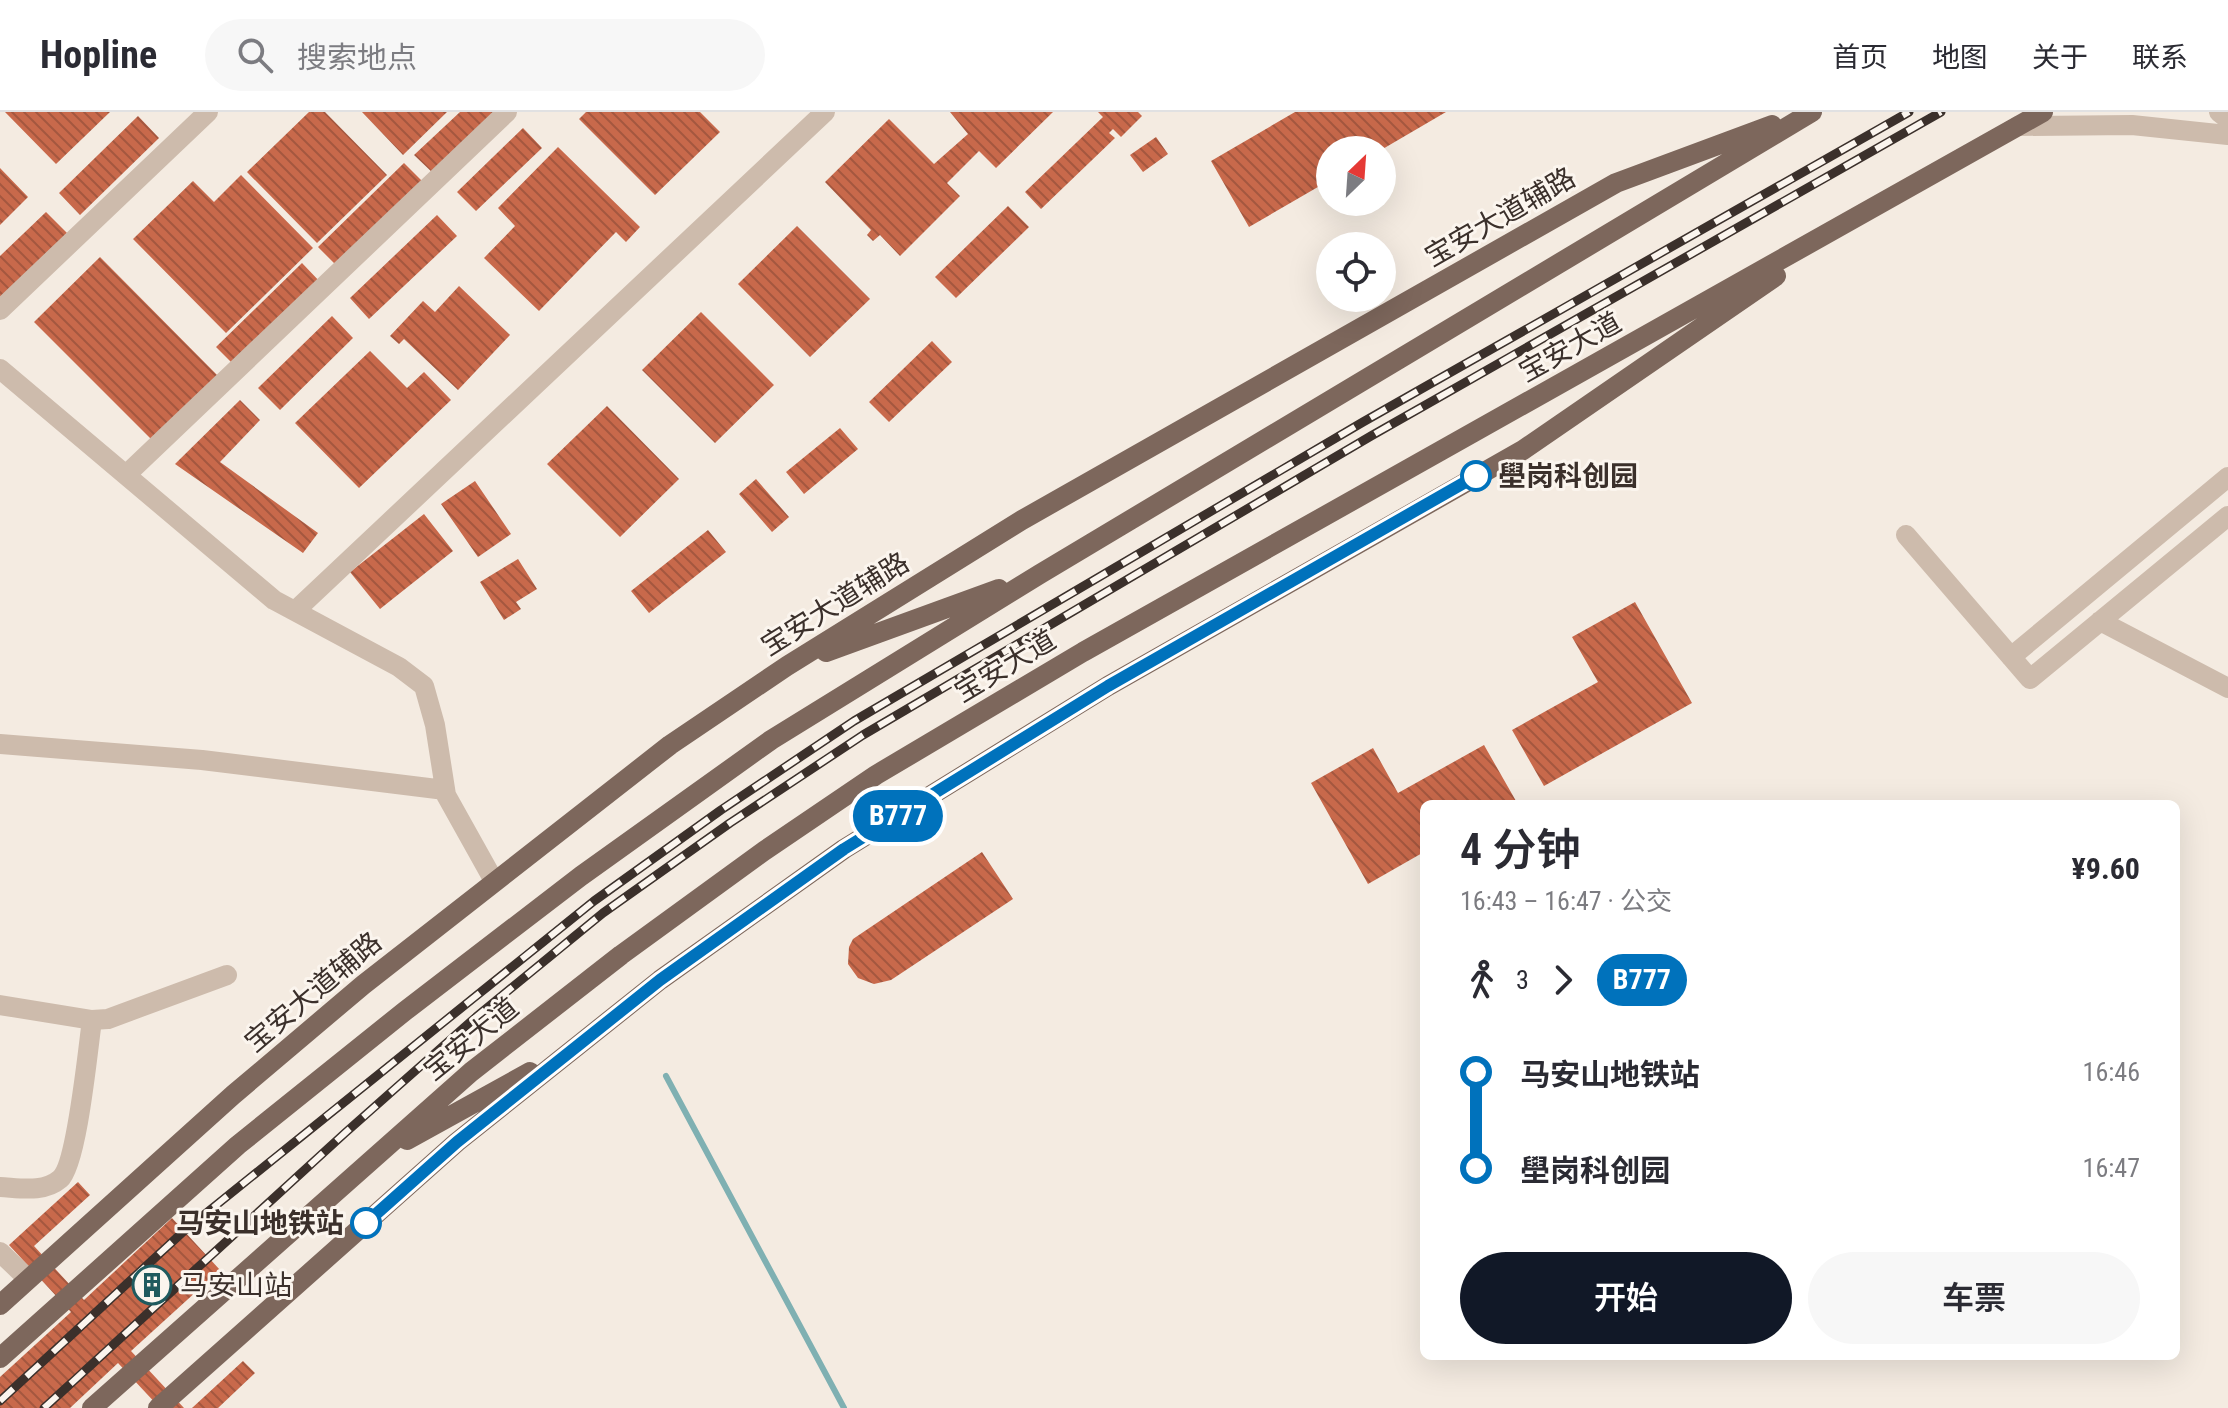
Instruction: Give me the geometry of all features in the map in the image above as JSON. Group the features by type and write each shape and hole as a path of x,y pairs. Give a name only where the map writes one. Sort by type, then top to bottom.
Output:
{"main road":[{"path":"0,1358 238,1145 405,1011 581,876 771,740 1040,574 1809,112"},
{"name":"宝安大道辅路","path":"0,1305 233,1095 363,985 670,745 787,666 1022,520 1616,183 1809,112"},
{"name":"宝安大道","path":"92,1408 471,1072 621,955 764,851 876,775 1083,652 2043,112"},
{"path":"158,1408 457,1142 660,980 844,849 1108,686 1523,450 1877,206"},
{"path":"787,666 1040,574"},
{"path":"369,1161 579,1045"}],"street":[{"path":"0,310 208,112"},
{"path":"127,474 507,112"},
{"path":"295,611 825,112"},
{"path":"2219,112 2228,119"},
{"path":"2018,126 2132,125 2228,135"},
{"path":"0,369 274,600 399,667 424,686 435,725 446,795 494,881"},
{"path":"2011,657 2228,477"},
{"path":"1906,535 2030,679 2228,516"},
{"path":"2100,621 2228,688"},
{"path":"0,744 202,760 445,790"},
{"path":"0,1005 92,1020 108,1019 227,975"},
{"path":"0,1187 45,1188 63,1177 73,1152 92,1020"},
{"path":"0,1252 28,1279"}],"building":[{"path":"5,112 110,112 56,164"},
{"path":"309,112 325,112 387,175 317,243 247,172"},
{"path":"362,112 447,112 403,155"},
{"path":"460,112 499,112 435,175 414,155"},
{"path":"586,112 700,112 720,132 655,195 579,119"},
{"path":"950,112 1053,112 996,168 979,151 947,183 960,196 900,256 880,235 873,241 867,235 871,230 825,182 889,119 934,164 968,134"},
{"path":"1098,112 1138,112 1142,116 1121,137 1113,129 1109,133 1115,138 1041,209 1025,192 1103,117"},
{"path":"1295,112 1446,112 1396,141 1396,136 1316,136 1316,188 1249,227 1211,161"},
{"path":"138,116 159,138 80,215 59,193"},
{"path":"523,128 542,148 476,211 457,192"},
{"path":"1156,137 1168,154 1143,172 1130,155"},
{"path":"558,147 640,227 626,242 616,232 539,311 484,258 515,226 498,208"},
{"path":"404,163 424,183 338,267 318,247"},
{"path":"0,168 28,197 0,225"},
{"path":"241,175 313,248 226,333 133,239 193,181 214,202"},
{"path":"1008,206 1029,227 956,298 935,277"},
{"path":"46,212 67,233 0,298 0,256"},
{"path":"437,215 457,236 369,319 350,298"},
{"path":"797,226 870,299 810,357 738,284"},
{"path":"100,257 218,376 153,441 34,322"},
{"path":"302,263 322,284 236,367 216,347"},
{"path":"459,286 510,335 458,390 404,339 399,344 390,336 423,301 435,312"},
{"path":"701,312 774,385 715,443 642,370"},
{"path":"332,316 353,338 280,410 258,388"},
{"path":"932,341 952,362 889,422 869,402"},
{"path":"370,351 407,388 424,372 451,400 359,488 295,423"},
{"path":"240,400 260,420 220,462 318,533 303,553 175,464"},
{"path":"607,406 679,479 620,537 547,464"},
{"path":"840,428 858,449 804,494 786,472"},
{"path":"756,479 789,517 772,532 739,494"},
{"path":"475,481 511,534 478,557 441,504"},
{"path":"424,514 453,551 380,609 350,572"},
{"path":"708,530 726,552 649,613 631,591"},
{"path":"518,559 537,589 516,602 521,609 504,620 480,582"},
{"path":"1635,602 1692,703 1544,786 1512,730 1598,682 1572,637"},
{"path":"1484,745 1515,800 1420,800 1420,854 1368,884 1311,783 1373,748 1398,793"},
{"path":"982,852 1013,899 891,980 874,984 858,978 848,964 853,939"},
{"name":"马安山站","path":"78,1182 90,1195 34,1246 84,1300 172,1218 220,1270 131,1351 184,1408 160,1408 118,1363 70,1408 0,1408 0,1377 71,1312 9,1245"},
{"name":"马安山站","path":"243,1361 255,1373 218,1408 192,1408"}],"waterway":[{"path":"666,1076 844,1408"}],"railway":[{"path":"0,1401 184,1231 594,901 721,810 854,721 1363,422 1909,112"},
{"path":"44,1408 476,1017 603,913 730,823 863,735 1371,436 1941,112"}],"bus line":[{"name":"B777","path":"366,1223 457,1142 660,980 844,849 1108,686 1476,476"}],"place":[{"name":"壆岗科创园","path":"1476,476"},
{"name":"马安山地铁站","path":"366,1223"},
{"name":"马安山站","path":"152,1285"}]}
